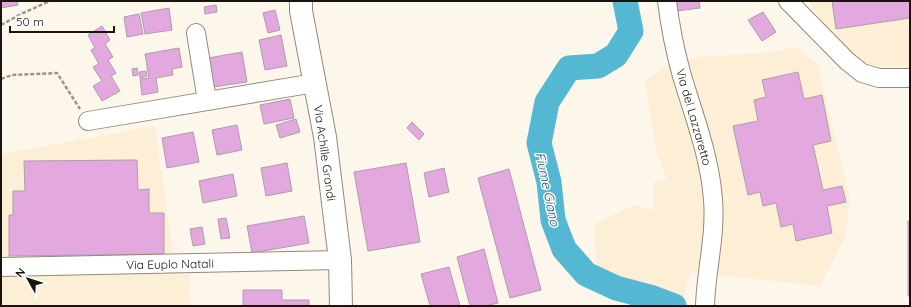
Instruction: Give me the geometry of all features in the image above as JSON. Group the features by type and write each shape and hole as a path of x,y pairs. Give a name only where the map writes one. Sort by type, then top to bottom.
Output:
{"main road":[{"name":"Via Achille Grandi","path":"301,1 301,11 325,137 340,260 341,306"}],"street":[{"name":"Via del Lazzaretto","path":"666,1 670,27 681,74 707,160 713,200 713,233 705,306"},
{"path":"788,1 847,61 862,73 879,78 910,78"},
{"path":"196,33 207,101"},
{"path":"88,121 314,83"},
{"name":"Via Euplo Natali","path":"1,267 340,260"}],"path":[{"path":"1,25 50,1"},
{"path":"1,79 12,75 57,73 88,121"}],"shaded area":[{"path":"808,1 910,1 910,68 880,69 855,56 834,39"},
{"path":"797,47 818,65 850,200 845,238 820,286 690,272 683,301 596,267 594,224 633,205 654,210 653,182 667,179 656,152 645,81 663,67 697,57 763,53"},
{"path":"155,126 176,273 190,275 190,306 1,306 1,154"}],"building":[{"path":"1,1 17,1 18,5 1,8"},
{"path":"676,1 699,1 700,8 677,11"},
{"path":"832,1 910,1 910,18 836,29"},
{"path":"216,5 217,12 205,14 204,7"},
{"path":"169,8 172,30 145,34 141,13"},
{"path":"275,10 280,30 268,33 263,13"},
{"path":"763,12 776,32 762,41 748,20"},
{"path":"139,14 143,34 127,37 124,17"},
{"path":"102,26 110,40 105,44 113,57 108,60 116,73 111,76 120,91 102,101 93,86 102,81 93,67 99,64 91,50 95,48 88,35"},
{"path":"281,35 287,66 265,70 259,40"},
{"path":"179,48 182,67 172,69 173,75 156,78 158,92 142,95 140,79 149,78 145,54"},
{"path":"242,52 247,82 213,87 208,58"},
{"path":"137,68 138,75 133,76 132,69"},
{"path":"146,71 147,76 140,78 139,72"},
{"path":"798,72 804,99 822,95 831,141 813,145 823,190 842,186 846,202 827,206 832,233 796,241 793,224 781,227 776,203 763,206 760,192 748,195 733,126 758,121 754,100 766,97 762,80"},
{"path":"290,99 294,118 264,124 260,105"},
{"path":"296,119 300,132 280,138 276,125"},
{"path":"412,122 424,134 419,140 407,128"},
{"path":"237,125 242,150 217,155 212,130"},
{"path":"193,132 199,162 167,168 162,138"},
{"path":"137,160 138,190 149,189 149,213 164,213 164,254 9,256 9,215 13,215 13,191 25,191 24,161"},
{"path":"287,163 292,191 266,196 261,168"},
{"path":"406,163 420,242 368,251 354,172"},
{"path":"444,168 449,192 429,197 424,173"},
{"path":"509,169 541,290 510,298 478,178"},
{"path":"233,174 237,196 203,203 199,181"},
{"path":"304,216 309,243 252,253 247,226"},
{"path":"226,218 230,238 221,239 218,219"},
{"path":"908,221 910,221 910,296 908,296"},
{"path":"202,227 205,244 193,246 190,229"},
{"path":"484,249 498,303 485,306 470,306 457,257"},
{"path":"449,267 460,306 430,306 421,274"},
{"path":"243,290 282,290 282,300 309,300 309,306 243,306"}],"waterway":[{"name":"Fiume Giano","path":"625,1 631,31 616,55 598,66 569,68 547,102 539,143 549,182 553,220 564,249 586,274 616,288 650,297 674,306"}]}
